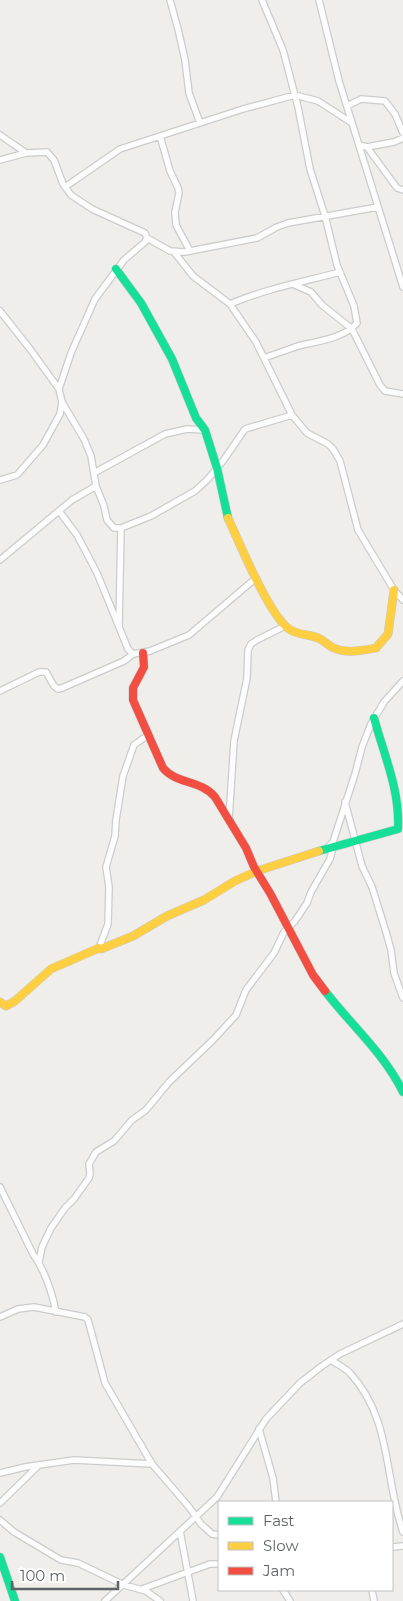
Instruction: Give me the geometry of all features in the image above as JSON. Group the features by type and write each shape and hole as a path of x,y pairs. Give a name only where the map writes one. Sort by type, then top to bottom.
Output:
{"street":[{"path":"170,0 185,60 189,93 200,123"},
{"path":"262,0 282,50 295,95 310,169 326,216 340,272 354,306 357,323 352,329 326,340 298,346 264,358"},
{"path":"319,0 328,41 347,106 403,287"},
{"path":"65,186 120,149 243,109 295,95 318,101 352,123"},
{"path":"347,106 361,99 385,101 395,114 403,133"},
{"path":"0,134 26,153"},
{"path":"160,136 179,194 175,220 190,251"},
{"path":"359,145 367,147 394,142 403,138"},
{"path":"367,147 397,188 403,190"},
{"path":"0,160 26,153 47,152 54,160 71,195 92,209 145,233 147,238 174,252 190,251 257,238 281,225 378,207"},
{"path":"59,389 86,316 95,299 116,269 147,238"},
{"path":"174,252 193,276 230,304 256,342 292,416 307,433 328,444 333,449 340,461 358,530 394,590 403,600"},
{"path":"116,269 141,303 152,322 181,379 196,418 205,430 217,468 226,513 256,578 280,622 290,630 319,638 335,649 357,651 376,648 388,634 394,590"},
{"path":"230,304 254,294 340,272"},
{"path":"295,285 311,292 322,305 352,329 380,385 385,391 403,394"},
{"path":"0,312 59,389 62,402 84,438 91,456 96,486 108,520 114,528 121,528 151,516 195,491 217,468 245,429 292,416"},
{"path":"0,480 17,475 43,445 60,414 62,402"},
{"path":"94,473 165,434 187,429 205,430"},
{"path":"0,560 72,500 96,486"},
{"path":"59,511 78,535 97,573 119,630 128,649 133,654"},
{"path":"119,630 121,528"},
{"path":"0,691 39,672 46,672 55,687 58,689 62,688 124,661 133,654 143,653 189,635 256,578"},
{"path":"229,820 234,741 247,678 248,650 251,644 257,640 285,626"},
{"path":"143,653 144,667 132,693 133,700 163,768 169,775 199,784 210,791 246,848 313,975 331,999 378,1052 395,1076 403,1092"},
{"path":"39,1262 42,1248 51,1228 64,1208 74,1199 89,1178 90,1164 96,1152 114,1141 132,1120 146,1110 169,1082 200,1054 236,1015 246,990 274,953 284,932 307,903 311,892 330,859 330,848 362,747 374,718 384,702 403,681"},
{"path":"0,1002 6,1006 15,1001 51,969 99,948 101,949 133,936 167,916 204,900 235,881 257,871 398,829 400,821 396,784 390,761 382,748 374,718"},
{"path":"99,948 108,924 110,887 106,867 115,836 123,776 134,745 148,735"},
{"path":"345,802 354,841 362,866 372,887 391,950 394,973 403,998"},
{"path":"0,1187 39,1262 56,1312"},
{"path":"0,1316 18,1309 34,1307 85,1317 88,1320 105,1382 152,1464 207,1530 212,1534 218,1535"},
{"path":"105,1601 217,1497 275,1408 300,1383 331,1360 359,1344 403,1324"},
{"path":"331,1360 349,1372 370,1403 386,1446 395,1505 403,1532"},
{"path":"259,1430 273,1478 276,1501"},
{"path":"0,1473 74,1460 152,1464"},
{"path":"0,1503 40,1465"},
{"path":"0,1520 14,1532 61,1560 78,1564 142,1590 160,1601"},
{"path":"180,1531 193,1601"},
{"path":"0,1558 15,1601"},
{"path":"142,1590 210,1564 218,1564"}],"traffic: fast":[{"path":"116,269 141,303 172,359 196,418 205,430 217,468 228,518"},
{"path":"319,851 398,829 394,786 374,718"},
{"path":"325,991 377,1052 403,1092"},
{"path":"0,1557 15,1601"}],"traffic: slow":[{"path":"228,518 264,594 281,621 292,631 318,638 339,650 355,651 376,648 388,634 394,590"},
{"path":"0,1002 6,1006 15,1001 51,969 99,948 101,949 133,936 167,916 204,900 235,881 257,871 319,851"}],"traffic: jam":[{"path":"143,653 144,667 133,688 133,700 163,768 175,777 203,788 215,797 246,848 254,867 270,893 313,975 325,991"}]}
